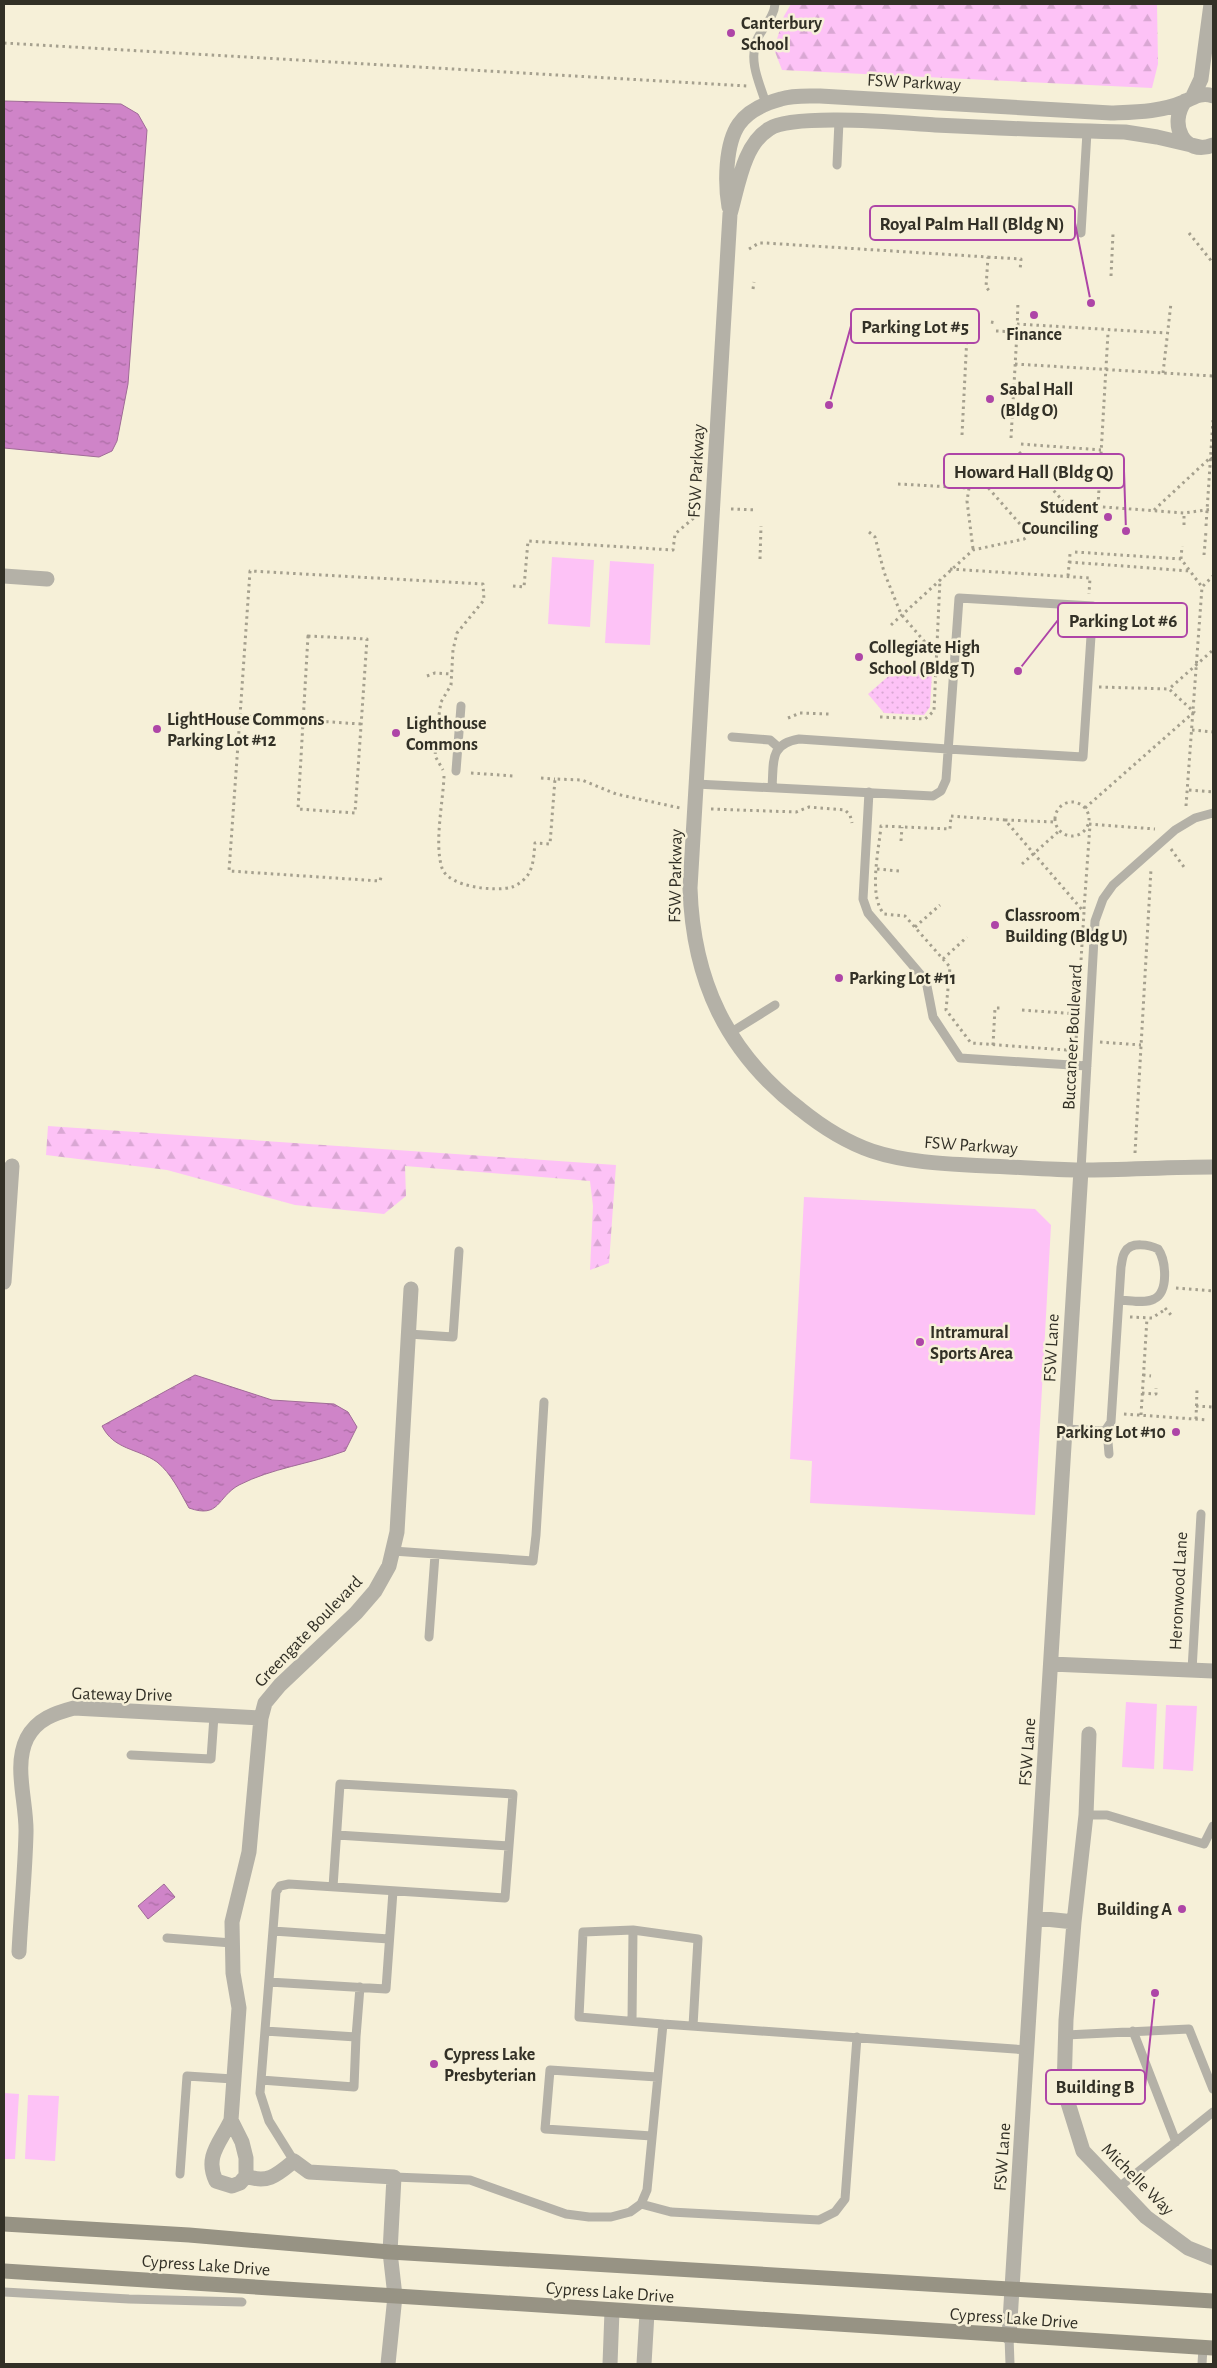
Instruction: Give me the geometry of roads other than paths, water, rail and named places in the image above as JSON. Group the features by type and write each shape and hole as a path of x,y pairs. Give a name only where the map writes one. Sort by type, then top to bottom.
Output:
{"main road":[{"name":"Cypress Lake Drive","path":"4,2224 188,2235 390,2252 1213,2301"},
{"name":"Cypress Lake Drive","path":"4,2271 1009,2337 1208,2348"}],"street":[{"name":"FSW Parkway","path":"1207,146 1184,140 1177,125 1177,116 1201,79 1211,4"},
{"name":"FSW Parkway","path":"1213,96 1201,94 1168,108 1111,113 820,96 783,98 751,112 738,125 732,142 726,187 730,214 690,888 694,939 706,982 730,1033 753,1065 786,1099 839,1135 871,1150 934,1163 1080,1170 1213,1167"},
{"path":"839,121 839,110 845,105 977,110 989,105"},
{"name":"FSW Parkway","path":"730,214 745,161 759,137 768,129 790,122 839,121 1125,132 1207,146"},
{"path":"4,576 47,578"},
{"path":"4,1282 12,1166"},
{"name":"FSW Lane","path":"1009,2337 1028,2050 1080,1170"},
{"name":"Greengate Boulevard","path":"231,2120 244,2150 246,2176 240,2183 232,2186 216,2181 211,2171 211,2159 214,2148 231,2120 239,2008 233,1973 232,1922 249,1852 261,1718 265,1703 280,1685 356,1613 375,1591 389,1566 397,1532 411,1289"},
{"name":"Heronwood Lane","path":"1051,1664 1213,1671"},
{"name":"Gateway Drive","path":"19,1952 26,1833 21,1771 27,1739 33,1728 45,1718 74,1708 261,1718"},
{"name":"Michelle Way","path":"1089,1734 1086,1815 1074,1922 1064,2090 1083,2151 1146,2217 1188,2248 1213,2258"},
{"path":"1036,1918 1074,1922"},
{"path":"294,2161 309,2172 394,2177 390,2252 394,2296 388,2364"},
{"name":"Greengate Boulevard","path":"246,2176 258,2180 276,2176 294,2161"},
{"path":"610,2364 612,2311"},
{"path":"644,2364 647,2313"}],"lane":[{"path":"766,104 754,64 756,42 775,12 775,4"},
{"path":"837,165 839,121"},
{"path":"1081,232 1087,132"},
{"path":"696,784 933,796 941,791 946,780 948,748 959,598 1093,606 1083,757 948,748 799,739 786,742 778,747 774,756 772,787"},
{"path":"456,771 461,706"},
{"path":"732,737 770,740 778,747"},
{"path":"869,792 863,899 868,913 926,981 933,1017 960,1058 1087,1066"},
{"name":"Buccaneer Boulevard","path":"1080,1170 1096,921 1102,899 1113,885 1163,839 1195,818 1213,813"},
{"path":"730,1033 775,1005"},
{"path":"1065,1428 1105,1431 1111,1422 1121,1267 1125,1251 1129,1247 1136,1245 1151,1246 1158,1249 1164,1262 1161,1293 1155,1299 1145,1301 1119,1300"},
{"path":"409,1334 453,1337 459,1251"},
{"path":"393,1551 533,1561 544,1402"},
{"path":"1108,1442 1109,1454"},
{"name":"Heronwood Lane","path":"1192,1670 1201,1514"},
{"path":"429,1637 435,1555"},
{"path":"131,1755 211,1759 214,1716"},
{"path":"294,2161 269,2121 260,2093 276,1892 280,1886 289,1884 333,1887 393,1891 506,1898 513,1794 340,1784 333,1887"},
{"path":"1086,1815 1107,1815 1204,1844 1213,1826"},
{"path":"337,1835 509,1846"},
{"path":"269,1982 386,1989 393,1891"},
{"path":"693,2026 698,1939 633,1930 583,1932 579,2017 662,2024 1028,2050"},
{"path":"632,2021 633,1930"},
{"path":"273,1931 389,1939"},
{"path":"167,1938 232,1943"},
{"path":"261,2080 354,2087 360,1987"},
{"path":"394,2177 470,2180 566,2214 611,2217 630,2212 641,2204 647,2190 662,2024"},
{"path":"1066,2035 1189,2029 1213,2089"},
{"path":"265,2031 356,2037"},
{"path":"1133,2031 1176,2142"},
{"path":"641,2204 671,2212 818,2220 835,2212 845,2199 857,2037"},
{"path":"652,2136 546,2129 550,2070 657,2077"},
{"path":"180,2174 187,2076 234,2079"},
{"path":"1118,2188 1213,2112"},
{"path":"179,2300 193,2283"},
{"path":"4,2292 242,2302"},
{"path":"1009,2337 1010,2364"},
{"path":"1202,2364 1208,2348"}],"water":[{"path":"4,101 121,104 138,114 147,130 128,384 117,441 112,451 99,457 4,448"},
{"path":"195,1375 272,1400 334,1404 348,1412 357,1427 345,1451 252,1479 232,1490 213,1509 199,1511 189,1508 175,1483 162,1466 149,1457 113,1440 102,1426"},
{"path":"164,1884 175,1897 148,1919 138,1906"}],"place":[{"name":"Canterbury School","path":"731,33"},
{"name":"Royal Palm Hall (Bldg N)","path":"1091,303"},
{"name":"Finance","path":"1034,315"},
{"name":"Sabal Hall (Bldg O)","path":"990,399"},
{"name":"Parking Lot #5","path":"829,405"},
{"name":"Student Counciling","path":"1108,517"},
{"name":"Howard Hall (Bldg Q)","path":"1126,531"},
{"name":"Collegiate High School (Bldg T)","path":"859,657"},
{"name":"Parking Lot #6","path":"1018,671"},
{"name":"LightHouse Commons Parking Lot #12","path":"157,729"},
{"name":"Lighthouse Commons","path":"396,733"},
{"name":"Classroom Building (Bldg U)","path":"995,925"},
{"name":"Parking Lot #11","path":"839,978"},
{"name":"Intramural Sports Area","path":"920,1342"},
{"name":"Parking Lot #10","path":"1176,1432"},
{"name":"Building A","path":"1182,1909"},
{"name":"Building B","path":"1155,1993"},
{"name":"Cypress Lake Presbyterian","path":"434,2064"}]}
